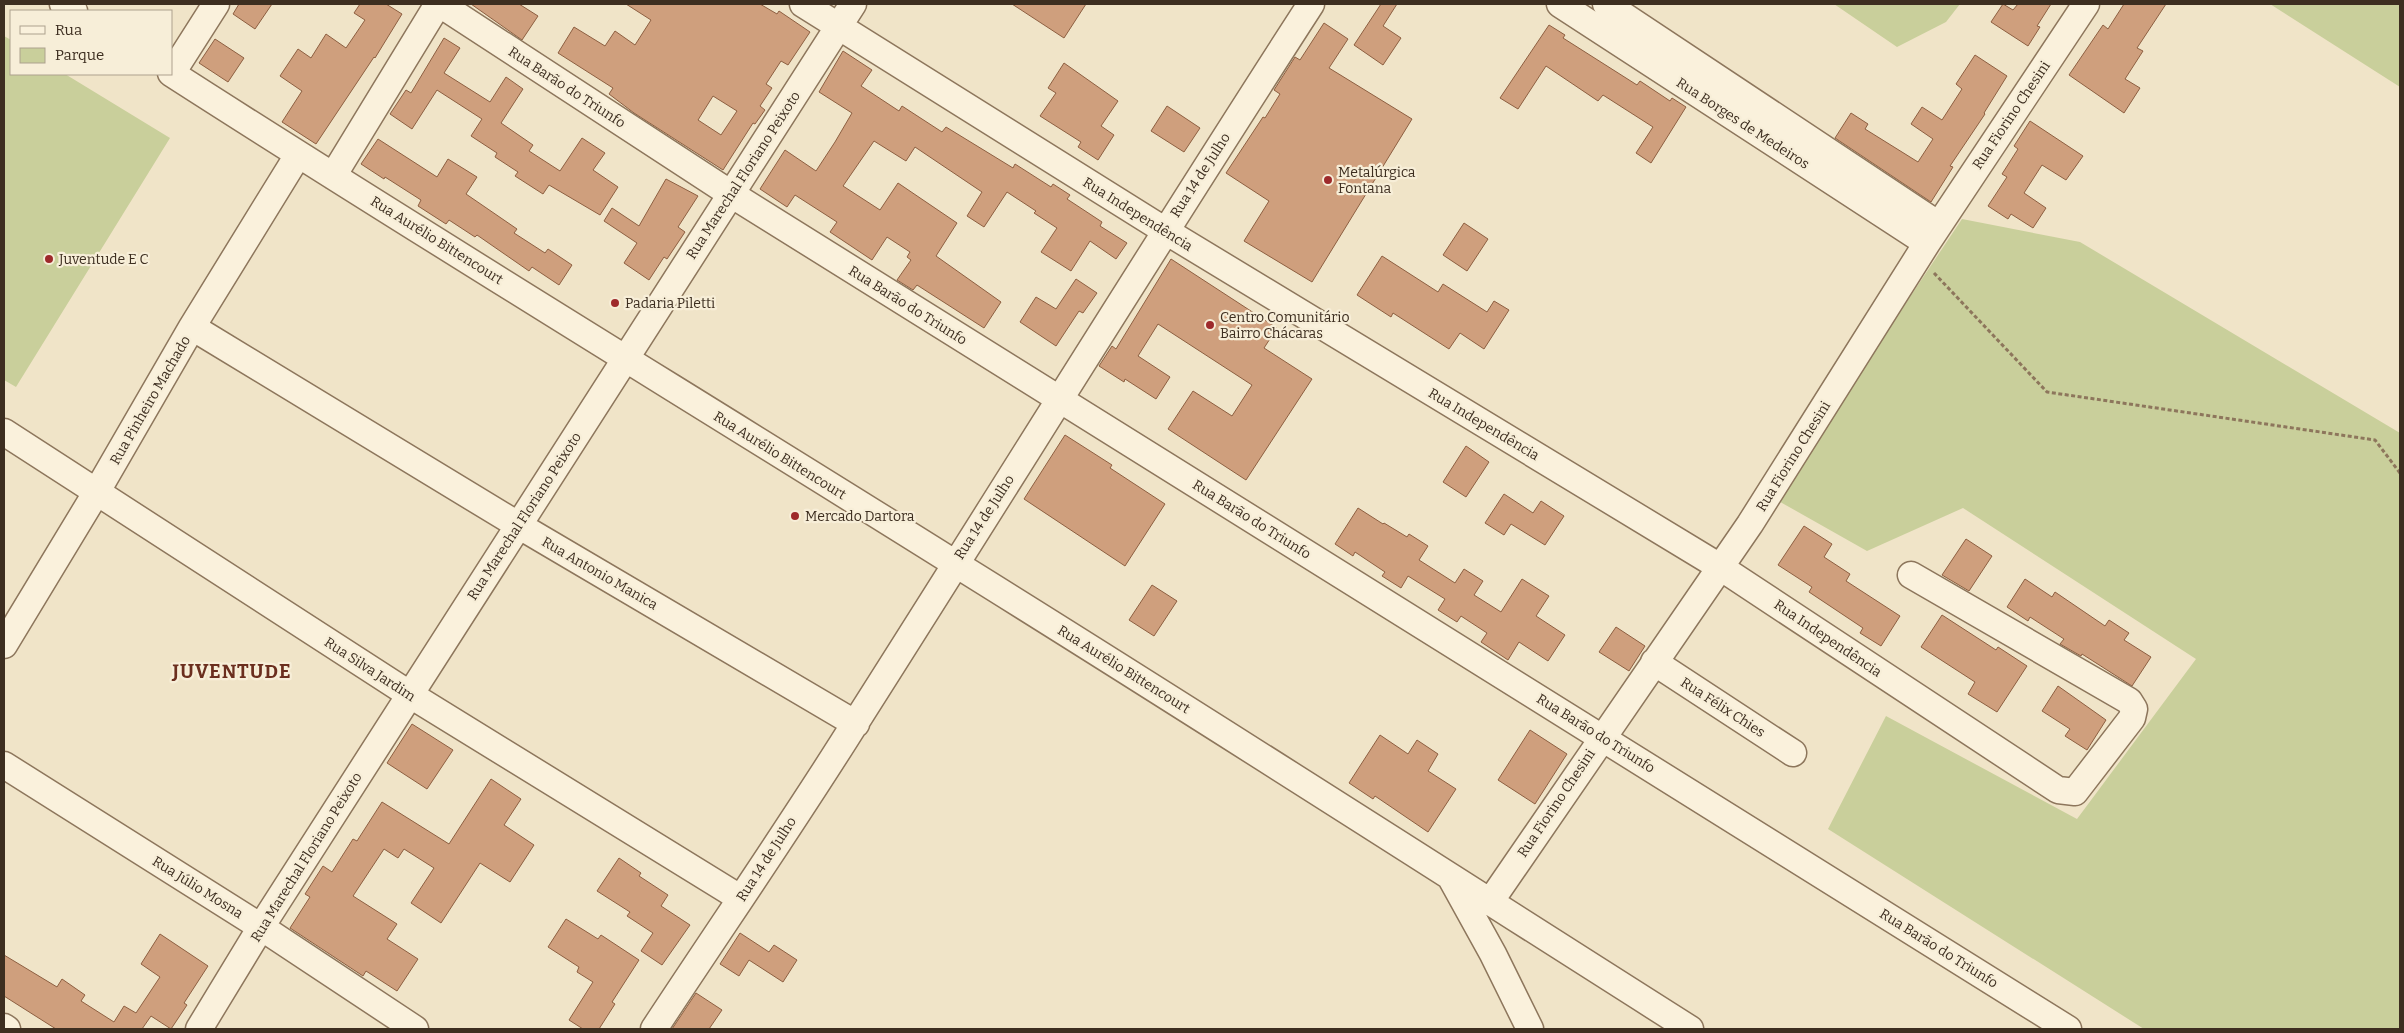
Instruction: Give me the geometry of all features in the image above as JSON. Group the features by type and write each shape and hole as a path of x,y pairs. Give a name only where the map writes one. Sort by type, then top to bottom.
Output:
{"street":[{"path":"172,73 216,4"},
{"path":"333,176 439,4"},
{"name":"Rua Barão do Triunfo","path":"439,4 731,194 1602,736 2068,1029"},
{"name":"Rua Independência","path":"803,4 1164,230 1720,566 2058,790 2069,793 2075,792 2132,718 2134,709 2129,702 1911,575"},
{"name":"Rua Marechal Floriano Peixoto","path":"199,1029 261,927 852,4"},
{"name":"Rua 14 de Julho","path":"654,1029 856,724 955,563 1060,400 1164,230 1311,4"},
{"name":"Rua Borges de Medeiros","path":"1560,4 1928,242"},
{"name":"Rua Borges de Medeiros","path":"1606,4 1644,28 1928,242"},
{"name":"Rua Fiorino Chesini","path":"1490,902 1602,736 1750,524 1928,242 2086,4"},
{"path":"1630,49 1644,28"},
{"name":"Rua Aurélio Bittencourt","path":"172,73 298,155 955,563 1690,1029"},
{"name":"Rua Pinheiro Machado","path":"4,645 96,494 192,327 298,155"},
{"name":"Rua Antonio Manica","path":"192,327 518,525 856,724"},
{"name":"Rua Silva Jardim","path":"4,432 96,494 410,694 740,898"},
{"name":"Rua Félix Chies","path":"1654,662 1793,753"},
{"name":"Rua Júlio Mosna","path":"4,765 261,927 415,1029"},
{"path":"1448,874 1493,954 1530,1029"}],"path":[{"path":"1928,242 2047,392 2375,440 2400,473"}],"green space":[{"path":"1834,4 1960,4 1946,22 1897,47"},
{"path":"2270,4 2400,4 2400,87"},
{"name":"Juventude E C","path":"4,36 10,39 10,75 67,75 170,138 16,387 4,380"},
{"path":"1962,219 2080,242 2400,433 2400,1029 2144,1029 1828,829 1886,716 2077,819 2196,659 1963,508 1867,551 1775,499"}],"building":[{"path":"239,4 272,4 255,29 233,14"},
{"path":"360,4 386,4 402,14 375,58 316,144 282,122 302,91 280,76 298,49 311,58 326,34 346,48 365,20 354,13"},
{"path":"471,4 519,4 538,16 522,40"},
{"path":"626,4 760,4 777,14 779,11 810,32 788,65 781,61 766,84 772,88 760,106 765,110 755,124 753,123 723,170 634,113 609,94 613,88 558,53 574,27 605,46 615,31 635,45 651,20","holes":["713,96 737,111 721,135 698,120"]},
{"path":"1012,4 1086,4 1064,38"},
{"path":"1381,4 1397,4 1383,26 1401,38 1383,65 1354,45"},
{"path":"2003,4 2013,10 2018,4 2051,4 2037,26 2040,27 2028,46 1991,22"},
{"path":"2124,4 2166,4 2137,48 2143,51 2125,79 2140,88 2124,113 2069,75 2103,25 2108,29"},
{"name":"Metalúrgica Fontana","path":"1324,23 1348,39 1329,68 1412,119 1312,282 1244,241 1269,201 1226,173 1280,94 1274,90 1295,57 1300,60"},
{"path":"1549,25 1565,35 1563,38 1637,85 1640,81 1670,101 1672,98 1686,107 1651,163 1636,153 1653,127 1603,95 1598,101 1546,66 1518,109 1500,98"},
{"path":"444,38 460,48 444,73 490,102 506,77 523,89 501,123 533,145 529,151 560,171 582,138 605,153 593,170 618,187 600,215 549,185 543,194 515,176 518,172 495,157 497,153 471,136 482,119 437,90 412,129 390,114 406,90 411,93"},
{"path":"215,39 244,58 228,82 199,63"},
{"path":"843,51 872,70 861,86 899,111 902,106 942,132 946,127 1013,168 1015,164 1051,187 1053,184 1070,195 1067,199 1102,222 1100,226 1127,243 1116,259 1090,241 1071,271 1041,252 1057,228 1034,213 1036,211 1007,192 984,227 967,216 982,192 915,147 906,161 874,141 843,186 880,210 898,183 957,223 936,256 1001,302 984,328 917,285 913,290 897,280 911,260 907,257 910,252 887,237 872,260 830,232 837,222 795,195 787,207 760,189 785,150 816,171 835,142 852,113 819,92"},
{"path":"1975,55 2007,76 1985,114 1950,166 1953,167 1931,202 1835,138 1851,113 1868,124 1865,129 1918,162 1933,139 1911,124 1922,107 1942,120 1962,89 1956,84"},
{"path":"1064,63 1118,101 1101,126 1114,135 1098,160 1078,147 1081,142 1040,116 1056,93 1048,88"},
{"path":"1167,106 1200,128 1184,152 1151,131"},
{"path":"2030,121 2083,156 2066,180 2042,165 2024,193 2046,208 2033,228 2011,214 2008,219 1988,206 2007,177 2002,174 2018,149 2014,146"},
{"path":"378,139 437,177 448,159 477,177 466,194 517,229 514,233 545,253 548,249 572,265 559,285 532,267 529,271 477,235 475,237 449,220 446,224 418,206 421,200 361,164"},
{"path":"666,179 698,196 678,227 685,232 667,259 664,257 649,280 624,263 637,243 604,221 612,208 639,226"},
{"path":"1464,223 1488,239 1467,271 1443,255"},
{"path":"1382,256 1438,292 1443,284 1487,312 1494,301 1509,310 1484,349 1460,333 1449,349 1393,313 1391,317 1357,295"},
{"path":"1171,259 1277,328 1264,348 1312,379 1246,480 1168,429 1193,391 1232,416 1252,385 1158,324 1138,356 1170,377 1156,399 1125,379 1124,382 1099,366 1112,346 1116,349"},
{"path":"1076,279 1097,293 1083,313 1079,311 1056,346 1020,322 1036,297 1056,309"},
{"path":"1065,435 1112,465 1110,468 1165,504 1125,566 1024,499"},
{"path":"1466,446 1489,462 1466,497 1443,482"},
{"path":"1504,494 1533,513 1541,501 1564,516 1545,545 1511,524 1504,535 1485,523"},
{"path":"1358,508 1383,524 1407,537 1409,534 1428,546 1419,560 1455,583 1464,569 1483,581 1474,595 1501,612 1522,579 1549,596 1536,616 1565,635 1548,661 1519,642 1508,660 1481,642 1487,633 1461,616 1457,622 1438,610 1445,599 1408,576 1401,588 1382,576 1385,572 1355,552 1353,556 1335,544"},
{"path":"1804,526 1832,544 1824,557 1850,574 1846,581 1900,616 1881,646 1860,633 1863,628 1809,592 1812,587 1778,565"},
{"path":"1966,539 1992,556 1969,591 1942,575"},
{"path":"2025,579 2052,597 2055,592 2105,626 2109,620 2129,633 2124,640 2151,657 2132,686 2082,654 2081,656 2060,644 2064,639 2030,617 2028,621 2007,607"},
{"path":"1152,585 1177,601 1154,636 1129,620"},
{"path":"1942,615 1996,650 1998,647 2027,666 1997,712 1968,694 1975,682 1921,647"},
{"path":"1616,627 1645,646 1629,671 1599,652"},
{"path":"2058,686 2106,720 2087,750 2065,736 2070,729 2042,711"},
{"path":"412,724 453,750 427,789 387,763"},
{"path":"1530,730 1567,754 1535,804 1498,780"},
{"path":"1380,735 1408,754 1417,740 1438,754 1428,771 1456,789 1428,832 1375,796 1373,799 1349,783"},
{"path":"491,779 521,799 504,825 534,845 510,882 480,863 441,923 411,903 434,868 404,849 398,858 384,849 353,896 397,924 387,939 418,959 397,991 366,971 363,976 290,928 310,897 305,894 323,866 332,872 353,839 357,841 382,802 449,844"},
{"path":"619,858 641,873 639,876 668,895 661,906 690,925 662,965 641,951 653,933 627,916 630,912 597,891"},
{"path":"566,919 598,939 601,935 639,960 612,1002 615,1004 599,1029 583,1029 569,1020 593,982 577,972 579,967 548,947"},
{"path":"740,933 769,952 774,945 797,960 783,982 749,960 739,976 720,964"},
{"path":"160,934 208,966 184,1003 187,1005 171,1029 151,1016 142,1029 56,1029 4,996 4,955 57,987 62,979 85,995 81,1001 114,1022 124,1006 136,1013 160,977 141,964"},
{"path":"696,993 722,1010 709,1029 672,1029"}],"place":[{"name":"Metalúrgica Fontana","path":"1328,180"},
{"name":"Juventude E C","path":"49,259"},
{"name":"Padaria Piletti","path":"615,303"},
{"name":"Centro Comunitário Bairro Chácaras","path":"1210,325"},
{"name":"Mercado Dartora","path":"795,516"}],"district":[{"name":"JUVENTUDE","path":"232,671"}]}
